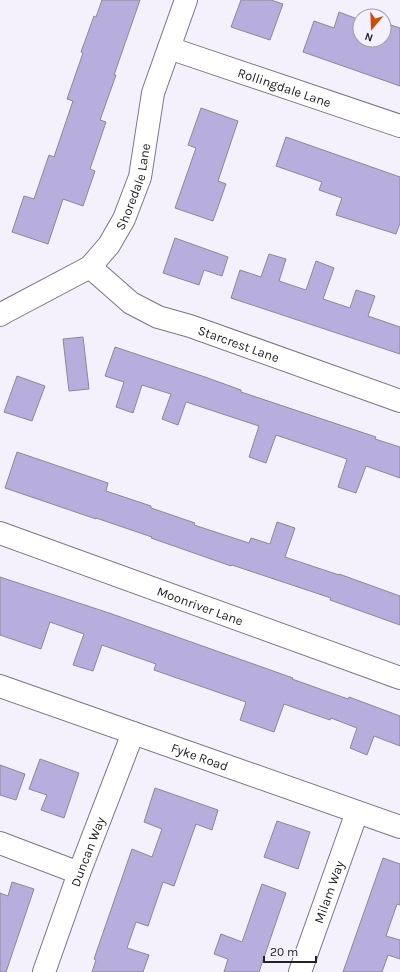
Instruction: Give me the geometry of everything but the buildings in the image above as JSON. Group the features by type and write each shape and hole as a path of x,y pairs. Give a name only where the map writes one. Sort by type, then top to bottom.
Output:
{"street":[{"name":"Shoredale Lane","path":"0,315 90,267 109,246 124,219 140,177 152,92 186,0"},
{"name":"Rollingdale Lane","path":"169,48 400,126"},
{"name":"Starcrest Lane","path":"90,267 131,303 158,317 190,326 400,401"},
{"name":"Moonriver Lane","path":"0,533 400,678"},
{"name":"Fyke Road","path":"0,686 400,827"},
{"name":"Duncan Way","path":"44,972 79,873 133,733"},
{"name":"Milam Way","path":"300,972 357,812"},
{"path":"0,843 79,873"}]}
